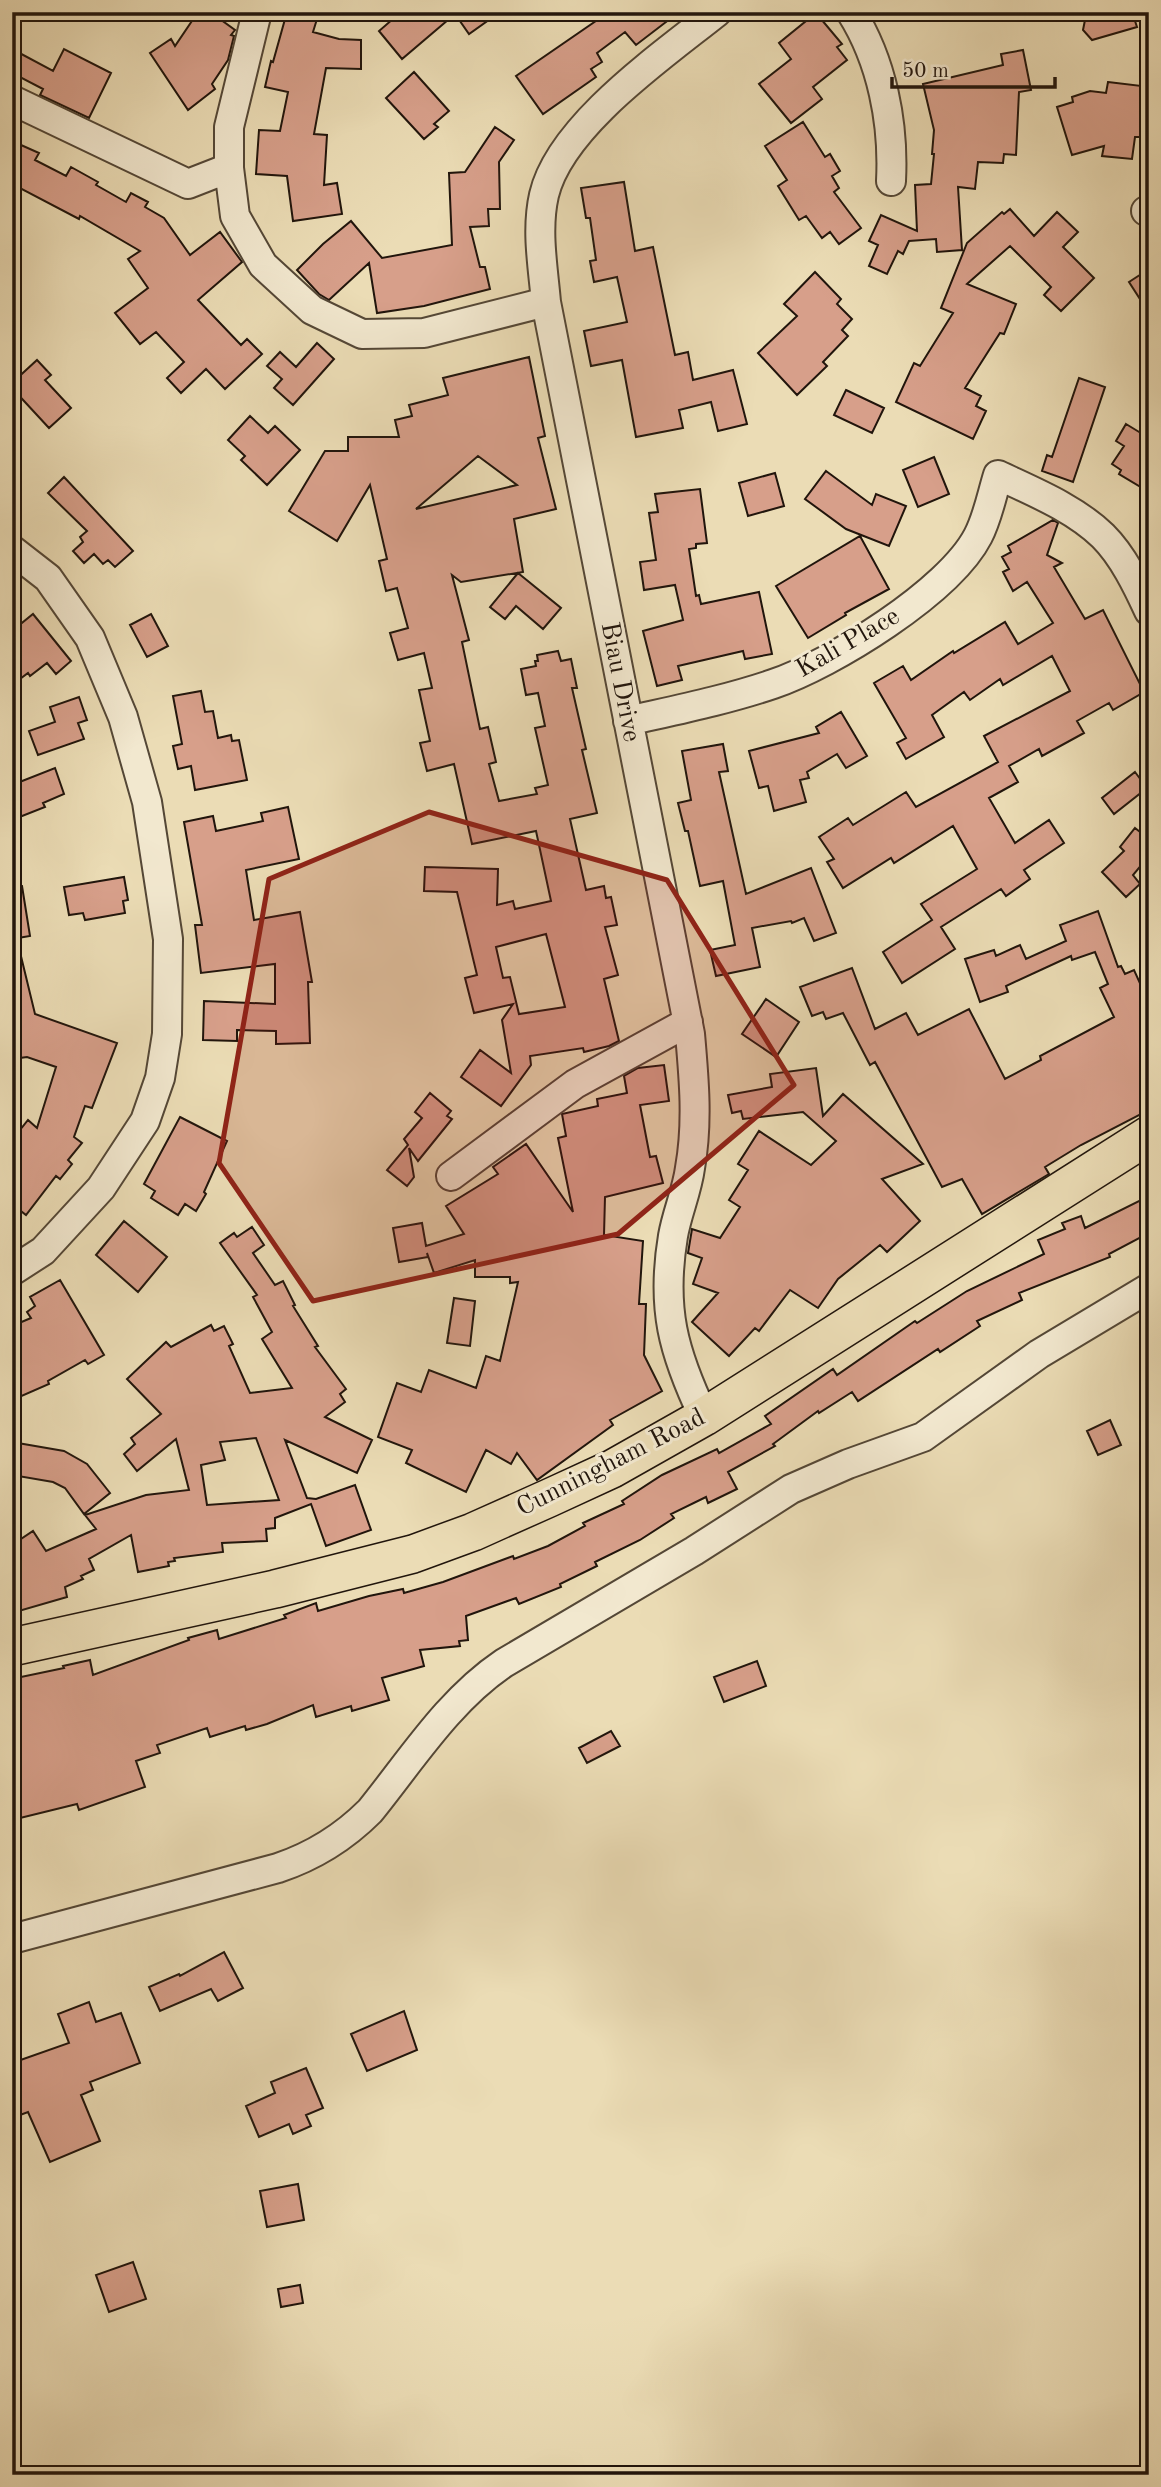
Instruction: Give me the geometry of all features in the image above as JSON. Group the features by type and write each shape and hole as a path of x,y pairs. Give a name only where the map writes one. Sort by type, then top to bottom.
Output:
{"main road":[{"name":"Cunningham Road","path":"12,1647 275,1589 413,1554 474,1532 612,1469 704,1417 1149,1135"}],"street":[{"path":"257,12 229,127 229,168 235,216 263,265 312,310 362,334 424,333 547,302"},
{"name":"Biau Drive","path":"704,1417 675,1346 667,1296 674,1233 690,1168 696,1109 688,1022 547,302 540,244 543,196 558,159 617,92 717,12"},
{"path":"851,12 860,27 881,82 891,141 891,181"},
{"path":"12,100 188,184 229,168"},
{"name":"Kali Place","path":"628,721 775,683 811,667 884,625 947,576 963,556 978,536 998,475 1071,512 1103,536 1133,577 1149,611"},
{"path":"12,1270 43,1251 101,1188 145,1121 160,1078 167,1034 168,939 147,802 123,717 90,638 48,578 15,557"},
{"path":"451,1175 575,1084 688,1022"},
{"path":"12,1938 278,1868 319,1852 346,1833 370,1811 455,1705 494,1670 694,1551 791,1489 848,1464 923,1437 1039,1354 1149,1289"}],"highlighted area":[{"path":"429,812 667,880 794,1085 618,1234 313,1301 219,1163 269,879"}],"building":[{"path":"198,12 210,12 235,30 231,35 234,36 228,60 212,84 215,89 188,110 150,53 171,39 175,46"},
{"path":"287,12 317,19 313,32 339,39 361,40 361,69 326,68 314,134 327,135 324,185 337,183 342,214 293,221 287,176 256,174 259,130 280,131 288,92 265,87"},
{"path":"401,12 500,12 469,34 455,14 402,59 379,31"},
{"path":"609,12 679,12 636,45 625,32 597,53 602,62 591,69 596,77 543,114 516,76"},
{"path":"1097,12 1132,12 1137,27 1092,40 1083,30 1086,15"},
{"path":"816,13 842,44 837,47 847,60 813,87 822,99 791,123 759,84 791,59 779,43"},
{"path":"12,49 53,71 64,49 111,73 89,118 40,95 43,89 12,73"},
{"path":"1023,50 1031,90 1019,92 1016,155 1004,154 1003,163 978,162 975,189 958,187 962,250 937,252 936,239 909,241 903,254 898,251 887,274 869,266 878,245 869,241 881,215 917,231 915,185 931,184 934,130 923,84 1003,65 1001,54"},
{"path":"414,72 449,111 434,124 438,127 424,139 386,98"},
{"path":"1108,82 1142,86 1141,91 1148,92 1143,137 1135,137 1132,159 1102,156 1104,146 1072,155 1057,107 1073,102 1072,97 1090,91 1106,93"},
{"path":"803,122 825,157 830,154 840,171 832,176 839,188 834,192 861,228 839,244 830,232 822,238 806,216 799,220 778,186 787,180 765,146"},
{"path":"495,127 514,140 499,162 500,209 488,209 489,226 470,227 480,267 485,267 490,289 424,306 377,313 369,263 329,300 319,294 297,270 351,221 382,258 452,245 449,173 465,172"},
{"path":"12,141 39,153 35,160 66,176 71,167 126,202 131,193 148,202 145,207 164,218 190,255 220,232 242,262 198,300 241,345 247,339 262,354 225,389 206,369 181,393 167,378 184,362 156,332 140,344 115,313 148,288 128,259 140,251 80,216 79,219 12,184"},
{"path":"624,182 635,251 653,247 675,355 688,352 693,380 733,370 747,424 718,431 711,402 679,410 683,428 636,437 622,360 591,366 584,331 627,322 617,277 594,282 590,261 596,260 590,218 586,218 581,188"},
{"path":"1010,209 1034,236 1057,212 1078,232 1063,247 1094,278 1061,311 1044,295 1051,287 1010,246 967,284 1016,304 1004,334 1000,333 965,388 981,396 976,406 986,411 973,439 896,402 914,363 920,366 953,313 941,308 967,243 1002,212 1004,214"},
{"path":"1149,269 1149,313 1129,282"},
{"path":"815,272 841,299 837,304 852,319 842,330 848,336 823,362 827,366 797,395 758,353 797,316 784,304"},
{"path":"317,343 334,359 293,405 274,388 282,379 267,366 280,352 296,367"},
{"path":"529,357 545,436 538,438 556,509 514,519 523,572 461,582 452,575 469,640 462,642 480,729 488,727 496,762 489,764 499,801 537,794 535,788 548,785 535,728 545,726 538,693 526,695 521,669 536,666 537,655 558,651 561,661 571,659 577,688 572,688 586,749 582,750 597,813 570,819 586,890 604,886 606,898 611,897 617,925 605,927 618,975 604,979 619,1041 584,1052 583,1048 530,1056 531,1065 501,1106 461,1077 480,1050 511,1073 502,1020 513,1004 474,1013 465,978 477,975 457,892 424,891 425,867 498,869 497,905 513,901 515,909 551,901 536,831 472,844 454,764 427,771 420,743 430,741 419,690 432,688 424,653 398,660 390,633 408,628 397,588 386,591 379,561 387,559 370,485 337,541 289,511 325,451 348,451 348,437 399,437 395,420 412,416 409,405 448,395 443,378","holes":["478,456 517,485 416,509","546,934 565,1007 519,1014 510,977 503,978 496,947"]},
{"path":"37,360 51,375 45,380 71,408 49,428 12,388 12,383"},
{"path":"1079,378 1105,387 1073,482 1042,471 1047,455 1052,457"},
{"path":"846,390 884,408 872,433 834,415"},
{"path":"250,416 268,433 275,426 300,450 267,485 241,460 245,456 228,440"},
{"path":"1126,424 1149,438 1149,492 1119,474 1121,470 1112,464 1124,446 1116,441"},
{"path":"934,457 949,494 918,507 903,470"},
{"path":"826,471 872,505 876,494 906,506 889,546 846,529 805,499"},
{"path":"775,473 784,506 748,516 739,483"},
{"path":"64,477 133,551 115,567 108,560 103,564 94,554 84,563 73,551 83,542 80,537 87,531 48,493"},
{"path":"700,489 707,543 696,544 696,548 689,549 696,596 699,595 701,604 759,592 772,654 745,659 743,651 678,666 682,680 657,686 643,631 683,620 675,585 644,590 640,562 656,560 649,513 658,512 655,494"},
{"path":"1053,520 1058,523 1047,555 1062,563 1054,567 1085,619 1103,610 1144,692 1113,710 1109,703 1077,721 1084,733 1042,756 1039,749 1009,766 1018,782 989,798 1015,843 1049,820 1064,843 1024,870 1030,879 1006,896 1001,889 941,927 955,949 902,983 883,952 932,920 921,904 977,869 953,826 894,863 891,858 843,888 827,862 834,859 819,837 848,818 853,825 906,792 916,807 998,762 984,736 1070,691 1052,656 1003,685 1000,679 970,700 964,692 932,715 944,737 906,759 897,743 906,738 874,683 903,666 911,680 953,651 954,653 1005,622 1018,644 1053,623 1027,582 1013,591 1003,572 1009,569 1002,557 1011,552 1008,546"},
{"path":"860,536 889,589 845,613 846,615 808,638 776,586"},
{"path":"518,573 561,608 543,629 516,606 505,619 490,607"},
{"path":"33,614 71,661 56,674 47,663 12,685 12,631"},
{"path":"151,614 168,646 147,657 130,625"},
{"path":"201,691 205,712 213,711 218,738 231,735 232,741 239,740 247,780 195,790 191,766 178,769 173,746 182,744 173,696"},
{"path":"79,697 87,720 78,723 84,739 38,755 29,731 55,722 50,707"},
{"path":"841,712 867,756 846,768 837,754 807,772 809,778 800,780 806,802 774,811 768,786 759,788 749,751 819,733 816,727"},
{"path":"723,744 728,771 719,772 746,894 811,868 836,933 814,941 804,918 792,923 791,921 752,928 760,967 716,976 710,950 735,945 723,881 700,886 688,831 685,831 678,803 691,800 682,751"},
{"path":"55,768 64,794 43,803 45,807 12,820 12,785"},
{"path":"1135,772 1147,788 1114,814 1102,798"},
{"path":"288,807 299,859 246,870 254,920 300,912 312,982 308,982 310,1043 276,1044 276,1031 237,1030 237,1041 203,1040 204,1001 275,1004 275,964 201,973 195,925 202,925 184,822 213,816 216,831 263,821 261,813"},
{"path":"1135,828 1149,839 1149,856 1133,875 1140,884 1126,897 1102,872 1124,851 1120,847"},
{"path":"124,877 128,900 123,901 125,913 85,920 83,913 69,915 64,887"},
{"path":"22,886 30,936 12,939 12,887"},
{"path":"1098,911 1118,967 1121,966 1125,974 1134,970 1149,1003 1149,1110 1045,1167 1049,1174 982,1214 962,1179 942,1187 875,1062 870,1065 843,1013 826,1019 823,1012 812,1016 800,987 852,968 875,1029 906,1013 918,1035 969,1009 1005,1079 1041,1060 1040,1056 1114,1017 1100,988 1108,984 1095,952 1072,960 1071,956 1006,986 1008,992 980,1002 965,959 994,950 996,956 1020,945 1026,959 1066,941 1060,925"},
{"path":"19,948 35,1014 117,1043 92,1108 85,1106 74,1137 82,1143 68,1160 72,1164 60,1179 56,1176 26,1215 12,1204 12,1140 28,1120 37,1128 56,1067 27,1057 12,1059 12,949"},
{"path":"766,999 799,1022 776,1057 742,1034"},
{"path":"664,1065 669,1101 640,1105 650,1157 656,1156 663,1183 605,1197 604,1235 643,1241 639,1304 646,1304 644,1355 662,1391 610,1420 613,1425 537,1480 517,1453 511,1464 486,1450 466,1492 406,1463 412,1450 378,1437 397,1383 421,1392 429,1370 476,1388 486,1356 500,1361 518,1282 510,1283 510,1277 475,1277 475,1260 434,1273 427,1253 428,1257 399,1262 393,1228 422,1223 426,1246 464,1234 446,1206 498,1174 493,1167 526,1144 573,1212 558,1138 566,1136 562,1114 598,1106 597,1099 627,1093 624,1076 638,1068"},
{"path":"816,1068 823,1116 843,1094 923,1164 882,1179 920,1221 887,1252 880,1245 838,1279 818,1308 790,1290 759,1331 755,1328 729,1356 692,1322 718,1293 693,1284 702,1258 688,1253 692,1229 720,1238 740,1207 729,1200 748,1170 738,1164 759,1131 811,1165 836,1141 803,1112 743,1119 741,1111 732,1113 728,1095 772,1087 770,1074"},
{"path":"430,1093 451,1111 447,1116 452,1119 418,1161 409,1148 414,1177 407,1186 387,1170 408,1145 404,1139 422,1118 415,1112"},
{"path":"180,1117 227,1141 204,1192 206,1194 196,1211 185,1204 178,1215 151,1198 155,1191 144,1184"},
{"path":"1149,1196 1149,1233 1109,1254 1110,1257 1019,1293 1022,1300 977,1321 980,1326 940,1352 938,1349 858,1401 852,1392 819,1413 818,1411 773,1444 775,1446 728,1472 737,1489 708,1503 706,1497 671,1514 674,1518 640,1540 595,1562 597,1566 560,1584 561,1587 519,1604 516,1598 466,1616 468,1640 459,1641 460,1646 420,1650 424,1666 382,1678 389,1700 352,1711 351,1706 316,1717 313,1705 267,1724 246,1730 245,1726 210,1737 207,1728 157,1745 160,1753 136,1761 145,1787 79,1810 77,1804 12,1820 12,1792 19,1790 12,1764 12,1689 17,1687 16,1678 90,1660 93,1675 189,1640 188,1638 217,1630 219,1639 286,1618 284,1615 316,1603 318,1611 369,1596 403,1589 404,1593 548,1546 585,1526 583,1523 624,1504 622,1501 662,1475 717,1449 719,1453 771,1424 765,1416 833,1369 837,1375 915,1321 917,1323 967,1291 1044,1254 1038,1240 1065,1229 1062,1223 1081,1216 1085,1228"},
{"path":"124,1221 167,1257 138,1292 96,1255"},
{"path":"252,1227 264,1245 253,1253 275,1285 283,1281 295,1305 293,1306 318,1346 315,1347 346,1389 340,1394 345,1402 325,1417 372,1440 357,1473 285,1440 307,1498 316,1499 355,1485 371,1530 326,1546 311,1504 275,1518 275,1528 266,1529 267,1541 222,1543 223,1552 174,1558 175,1561 168,1562 169,1566 138,1572 131,1535 89,1559 94,1570 81,1576 83,1579 65,1587 67,1597 12,1613 12,1545 33,1531 46,1551 96,1529 85,1515 146,1495 189,1490 176,1439 137,1471 124,1454 135,1444 131,1438 161,1414 127,1379 166,1342 171,1347 211,1325 214,1331 224,1326 233,1344 229,1346 250,1393 292,1388 262,1339 272,1332 253,1297 257,1295 220,1243 234,1233 237,1237","holes":["256,1438 279,1500 207,1505 201,1465 225,1460 220,1442"]},
{"path":"60,1280 104,1355 88,1364 85,1360 48,1381 49,1384 17,1398 12,1388 12,1326 31,1318 27,1312 35,1306 30,1297"},
{"path":"454,1298 475,1301 470,1346 447,1343"},
{"path":"1110,1420 1121,1445 1098,1455 1087,1431"},
{"path":"12,1442 64,1451 87,1464 110,1493 84,1514 65,1488 53,1482 12,1475"},
{"path":"757,1661 766,1686 724,1702 714,1677"},
{"path":"611,1731 620,1746 587,1763 579,1748"},
{"path":"224,1952 243,1988 218,2001 211,1989 160,2011 149,1987 179,1974 180,1976"},
{"path":"89,2002 96,2022 121,2013 140,2063 90,2082 93,2090 81,2095 100,2141 50,2162 28,2112 12,2118 12,2063 69,2043 58,2014"},
{"path":"404,2011 417,2050 367,2071 351,2034"},
{"path":"306,2068 323,2108 306,2115 311,2126 293,2134 289,2124 259,2137 246,2106 275,2093 271,2082"},
{"path":"298,2184 304,2220 267,2227 260,2191"},
{"path":"133,2262 146,2299 109,2312 96,2275"},
{"path":"300,2285 303,2303 281,2307 278,2289"}]}
